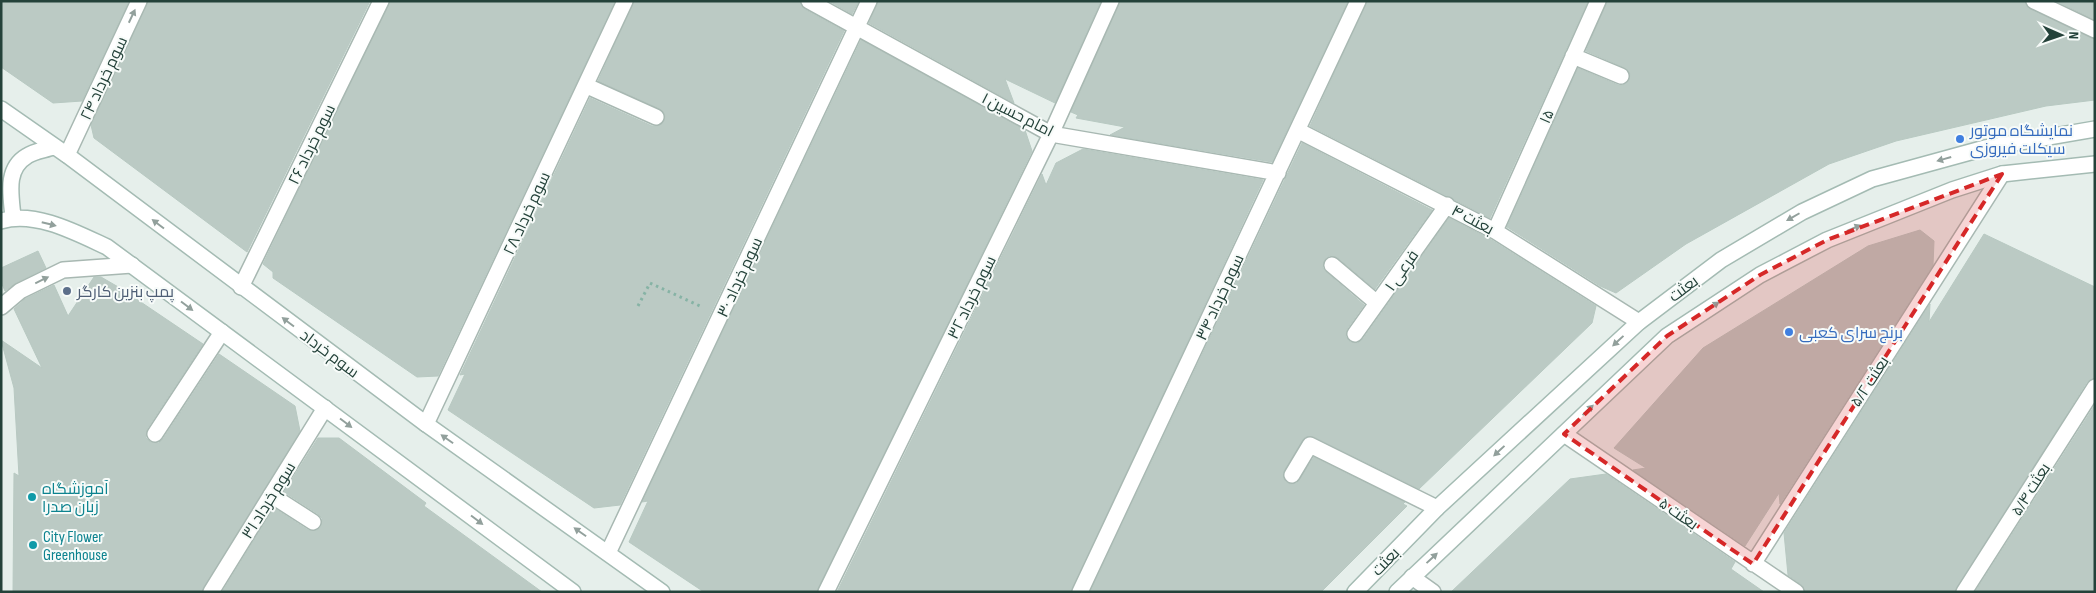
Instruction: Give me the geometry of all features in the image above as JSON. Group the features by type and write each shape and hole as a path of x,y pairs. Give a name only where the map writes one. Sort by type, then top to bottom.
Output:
{"street":[{"name":"سوم خرداد ۲۴","path":"67,156 140,1"},
{"name":"سوم خرداد ۲۶","path":"241,287 381,1"},
{"name":"سوم خرداد ۲۸","path":"426,424 625,1"},
{"name":"امام حسین ۱","path":"809,1 1051,134 1278,173"},
{"name":"سوم خرداد ۳۰","path":"608,553 869,1"},
{"name":"سوم خرداد ۳۲","path":"826,592 1051,134 1111,1"},
{"name":"سوم خرداد ۳۴","path":"1080,592 1299,131 1358,1"},
{"name":"۱۵","path":"1495,231 1598,1"},
{"path":"2034,1 2095,30"},
{"path":"1573,56 1621,76"},
{"path":"586,86 656,117"},
{"name":"سوم خرداد","path":"1,109 67,156 426,424 662,592"},
{"name":"بعثت","path":"1355,592 1437,508 1639,322 1721,260 1802,212 1872,179 1986,148 2095,129"},
{"name":"بعثت ۴","path":"1299,131 1495,231 1639,322"},
{"path":"53,147 27,155 14,166 7,219 49,223 75,232 107,247 573,592"},
{"name":"بعثت","path":"1397,592 1667,336 1760,275 1827,240 1890,213 1952,190 2002,174 2095,164"},
{"name":"بعثت ۵/۲","path":"1753,564 2002,174"},
{"name":"فرعی ۱","path":"1355,334 1447,205"},
{"path":"1332,264 1377,303"},
{"path":"1,307 20,291 63,270 132,265"},
{"path":"155,434 222,332"},
{"name":"بعثت ۵/۴","path":"1964,592 2095,387"},
{"name":"سوم خرداد ۳۱","path":"211,592 325,408"},
{"name":"بعثت ۵","path":"1564,434 1796,592"},
{"path":"1292,475 1310,445 1437,508"},
{"path":"271,494 313,522"},
{"path":"1412,577 1433,592"}],"path":[{"path":"638,306 650,283 721,315"}],"highlighted area":[{"path":"2002,174 1753,564 1564,434 1667,336 1760,275 1827,240"}],"building":[{"path":"1,1 129,1 82,101 53,103 1,67"},
{"path":"148,1 370,1 247,252 94,138 91,125"},
{"path":"390,1 615,1 438,376 417,377 273,278 273,272 263,264"},
{"path":"634,1 800,1 804,9 844,31 620,505 594,508 448,410 465,374 460,375 590,98 652,126 657,126 664,121 665,116 660,109 598,81"},
{"path":"829,1 859,1 852,14"},
{"path":"878,1 1101,1 1055,103 1005,79 1014,103 869,23"},
{"path":"1120,1 1348,1 1272,162 1110,135 1125,127 1076,118 1078,115 1071,112"},
{"path":"1367,1 1588,1 1490,218 1310,126"},
{"path":"1607,1 2025,1 2030,9 2095,39 2095,100 2046,106 1896,141 1829,164 1686,244 1616,293 1600,286 1507,227 1578,68 1618,85 1623,85 1629,80 1630,74 1625,68 1586,51"},
{"path":"2056,1 2095,1 2095,20"},
{"path":"861,40 1025,130 1032,151 817,592 704,592 629,542 648,501 642,502"},
{"path":"1302,143 1432,210 1375,289 1338,258 1329,256 1325,259 1323,268 1326,272 1364,305 1347,329 1346,337 1350,342 1358,343 1363,339 1449,218 1490,239 1596,306 1592,323 1419,489 1314,437 1305,437 1284,471 1284,479 1287,483 1297,483 1314,457 1405,502 1403,504 1407,506 1321,592 1090,592"},
{"path":"1083,149 1263,180 1071,592 837,592 1042,174 1046,185 1056,163"},
{"path":"1920,230 1934,241 1933,265 1780,504 1779,493 1745,546 1633,470 1646,468 1614,448 1703,348 1868,246"},
{"path":"1984,234 2095,287 2095,378 2087,382 1955,592 1805,592 1802,585 1788,575 1784,533 1930,304 1929,322"},
{"path":"38,251 46,268 16,283 5,291 1,282 1,268"},
{"path":"94,277 101,277 120,288 203,344 147,429 146,438 150,442 159,443 163,439 219,354 295,406 300,431 202,592 13,592 14,473 19,476 14,388 1,340 42,368 14,309 25,299 54,285 68,316"},
{"path":"2095,405 2095,592 1975,592"},
{"path":"318,438 339,438 426,503 424,506 542,592 222,592 274,508 308,530 317,530 321,527 322,518 318,514 284,492"},
{"path":"1606,474 1735,562 1731,569 1764,592 1451,592 1570,479"}],"place":[{"name":"نمایشگاه موتور سیکلت فیروزی","path":"1960,139"},
{"name":"پمپ بنزین کارگر","path":"67,291"},
{"name":"برنج سرای کعبی","path":"1789,332"},
{"name":"آموزشگاه زبان صدرا","path":"32,497"},
{"name":"City Flower Greenhouse","path":"33,545"}]}
